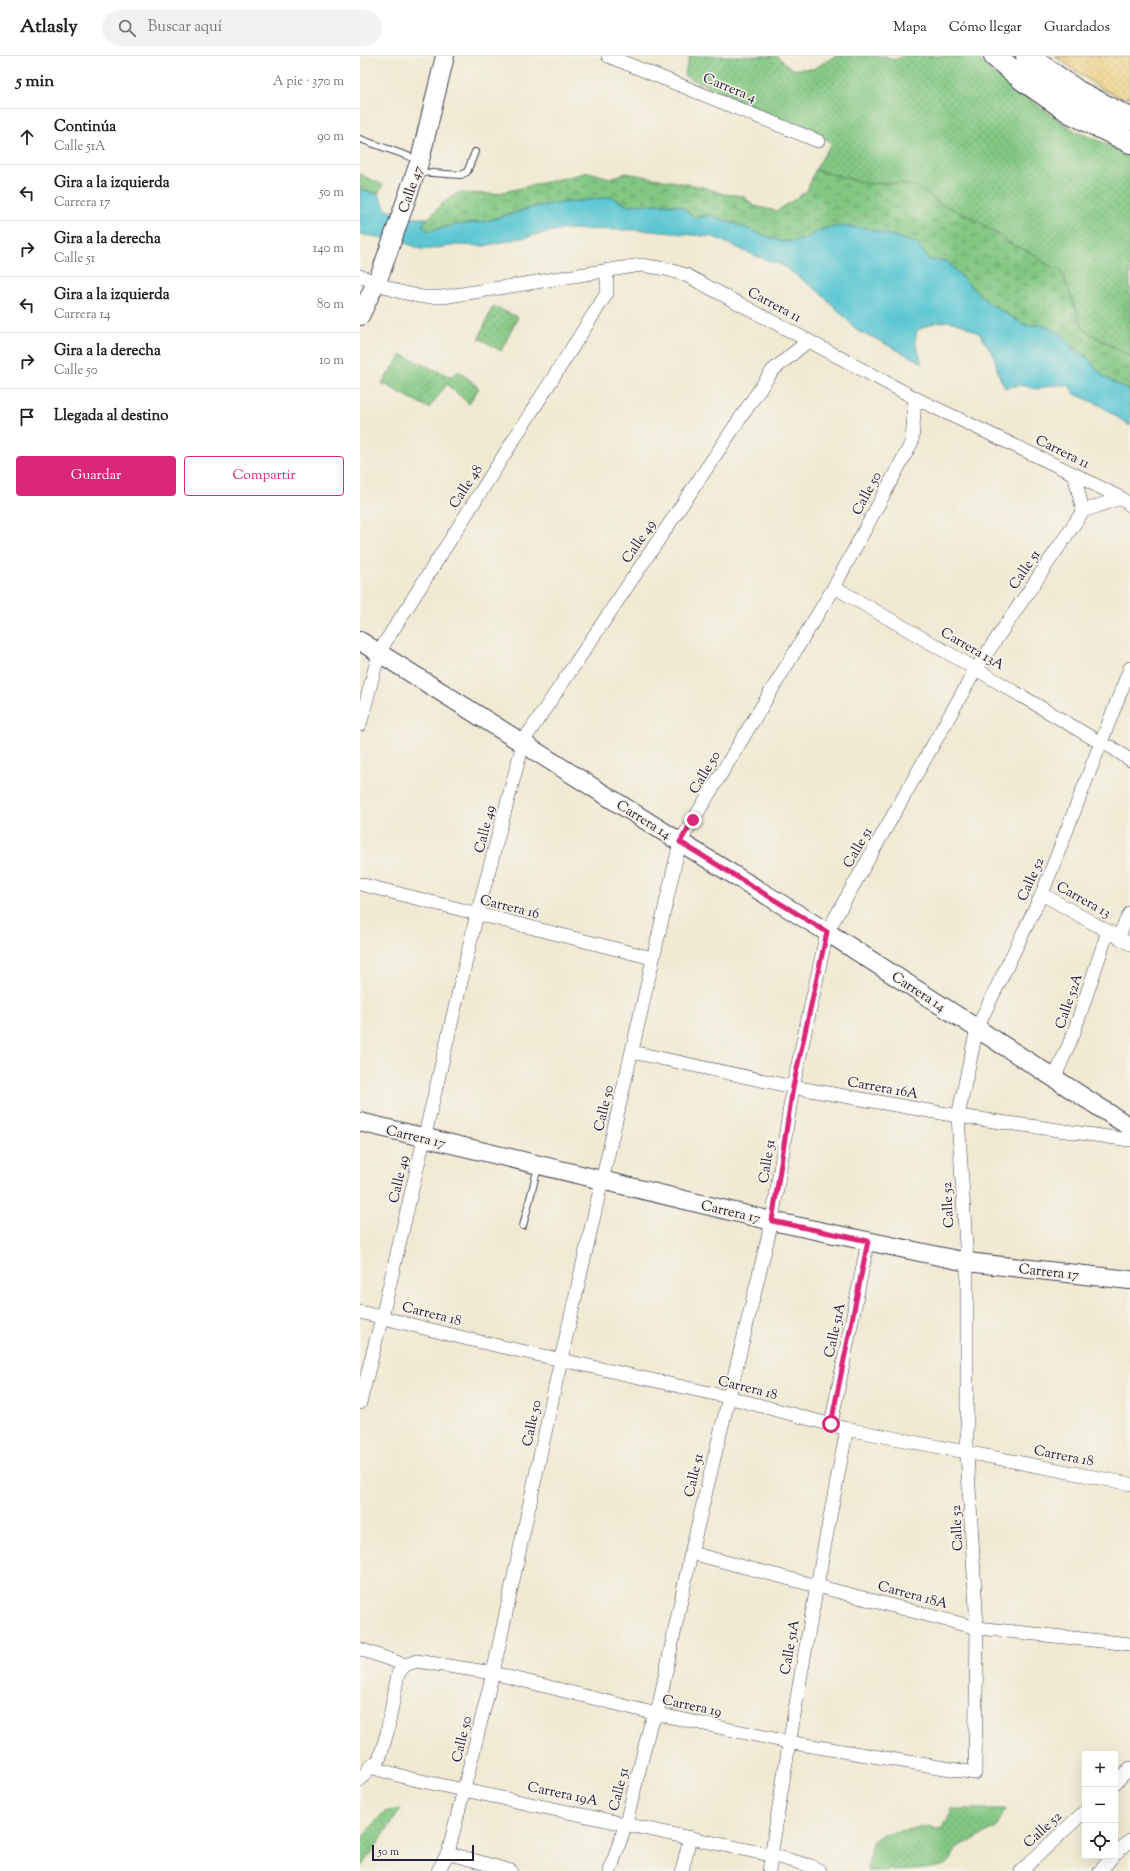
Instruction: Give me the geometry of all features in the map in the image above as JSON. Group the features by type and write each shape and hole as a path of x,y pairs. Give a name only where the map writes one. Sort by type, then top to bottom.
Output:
{"highway":[{"path":"995,56 1025,81 1070,112 1130,142"},
{"path":"1027,56 1078,92 1130,119"}],"main road":[{"name":"Calle 47","path":"360,316 372,277 404,208 418,166 445,56"},
{"name":"Carrera 14","path":"360,641 680,842 827,932 1130,1127"},
{"name":"Carrera 17","path":"360,1122 772,1221 967,1262 1130,1280"}],"street":[{"name":"Carrera 4","path":"608,56 818,141"},
{"name":"Carrera 11","path":"372,277 422,297 443,297 641,265 666,269 686,275 914,398 1074,474 1126,502"},
{"name":"Calle 48","path":"360,725 379,652 607,293 607,270"},
{"name":"Calle 49","path":"360,1403 382,1317 477,914 528,734 772,370 808,341"},
{"name":"Calle 50","path":"438,1871 448,1853 493,1673 561,1359 603,1181 652,958 680,842 834,587 912,442 914,398"},
{"path":"1074,474 1083,510 1126,502"},
{"name":"Calle 51","path":"610,1871 626,1823 650,1726 657,1714 691,1553 772,1221 793,1087 827,932 976,669 1083,510"},
{"name":"Carrera 13A","path":"834,587 1094,739"},
{"name":"Calle 52","path":"975,1773 977,1628 967,1452 967,1262 958,1116 976,1028 1042,894 1130,668"},
{"path":"1111,746 1130,760"},
{"name":"Carrera 16","path":"360,884 652,958"},
{"name":"Carrera 13","path":"1042,894 1130,944"},
{"name":"Calle 52A","path":"1054,1079 1113,934 1130,913"},
{"name":"Carrera 16A","path":"632,1052 793,1087 958,1116 1130,1140"},
{"name":"Calle 51A","path":"831,1424 868,1241"},
{"name":"Carrera 18","path":"360,1312 472,1340 728,1398 831,1424 847,1430 1130,1484"},
{"name":"Calle 51A","path":"769,1871 788,1742 816,1585 847,1430"},
{"name":"Carrera 18A","path":"691,1553 977,1628 1130,1644"},
{"path":"360,1649 405,1665 398,1674 383,1750 379,1760 370,1766 360,1780"},
{"name":"Carrera 19","path":"405,1665 417,1661 493,1673 657,1714 788,1742 975,1773"},
{"name":"Carrera 19A","path":"370,1766 412,1779 626,1823 771,1855 820,1870"},
{"path":"1118,1779 1130,1768"},
{"name":"Calle 52","path":"1021,1871 1082,1814"},
{"path":"682,1871 690,1837"},
{"path":"1118,1852 1130,1841"},
{"path":"448,1853 511,1871"},
{"path":"1100,1871 1110,1859"}],"lane":[{"path":"360,139 418,166 461,175 467,172 475,152"},
{"path":"523,1226 538,1165"}],"green space":[{"path":"690,56 777,56 792,69 813,69 835,56 886,56 895,60 902,56 975,56 1003,81 1075,131 1130,154 1130,357 1083,329 1061,270 1047,265 1031,253 1007,242 999,235 971,218 940,204 915,186 893,183 868,184 815,170 832,142 684,76"},
{"path":"815,170 868,184 893,183 915,186 940,204 971,217 1007,242 1031,253 1047,265 1061,270 1083,329 1130,357 1130,391 1104,377 1086,356 1077,353 1066,338 1043,325 1025,325 990,304 966,282 947,261 929,260 918,244 841,226 816,232 802,240 783,242 711,215 694,218 681,206 664,204 626,205 612,197 538,206 483,222 456,225 427,231 422,225 443,203 458,193 495,194 589,172 610,178 626,173 703,187 724,194 744,196 754,206 777,211 807,191"},
{"path":"360,174 383,185 378,194 360,189"},
{"path":"493,306 518,317 501,351 479,338"},
{"path":"402,355 451,377 459,371 479,388 469,404 447,384 429,408 382,383"},
{"path":"401,1809 360,1870 360,1840 384,1812"},
{"path":"951,1809 1006,1809 995,1829 956,1848 952,1858 947,1864 920,1869 867,1871 872,1842 882,1834 928,1826 940,1830 949,1818"}],"sand":[{"path":"1055,56 1130,56 1130,96 1124,99 1102,89"}],"water":[{"path":"360,189 378,194 387,210 410,218 428,218 422,225 428,231 456,225 483,222 538,206 612,197 626,205 664,204 681,206 694,218 711,215 783,242 802,240 816,232 841,226 866,228 918,244 929,260 947,261 966,282 990,304 1025,325 1043,325 1056,331 1066,338 1077,353 1086,356 1104,377 1130,391 1130,426 1100,405 1075,394 1068,385 1052,385 1037,389 1020,385 1005,388 998,373 994,356 980,334 963,325 949,321 934,323 917,330 915,342 922,363 874,338 859,332 822,294 782,265 751,254 714,237 642,230 563,229 484,246 457,245 423,250 401,241 360,234"}],"route":[{"path":"693,820 680,842 827,932 793,1087 772,1221 868,1241 831,1424"}]}
